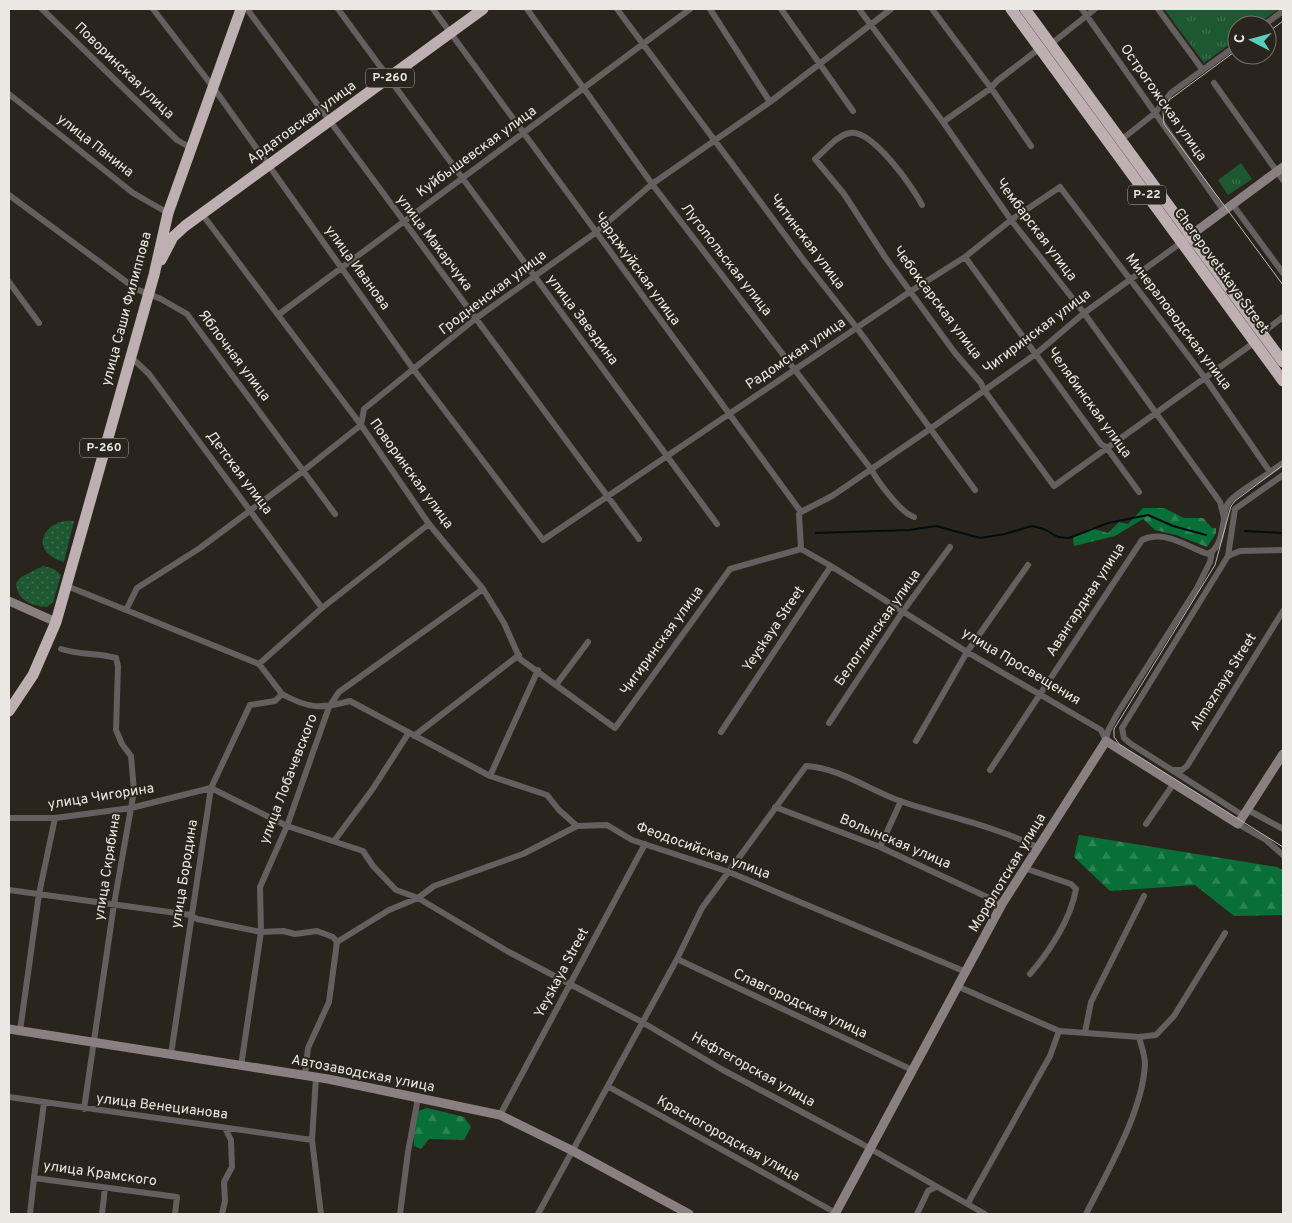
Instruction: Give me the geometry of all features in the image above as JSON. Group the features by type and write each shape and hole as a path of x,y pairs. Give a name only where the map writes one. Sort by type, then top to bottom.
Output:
{"highway":[{"name":"улица Саши Филиппова","path":"56,622 154,275 168,214 241,9"},
{"name":"Ардатовская улица","path":"154,275 174,238 185,226 483,9"},
{"name":"Cherepovetskaya Street","path":"1011,9 1045,46 1121,140 1186,239"},
{"name":"Cherepovetskaya Street","path":"1025,9 1045,46 1259,338 1283,381"},
{"path":"168,214 172,224 185,226"},
{"name":"Cherepovetskaya Street","path":"1259,338 1283,362"},
{"name":"Р-260","path":"9,711 33,674 56,622"}],"street":[{"name":"Поворинская улица","path":"42,9 178,140 191,148"},
{"name":"улица Иванова","path":"153,9 213,87 414,370 543,540"},
{"name":"улица Макарчука","path":"247,9 639,539"},
{"name":"улица Звездина","path":"338,9 535,278 669,456 717,524"},
{"name":"Чарджуйская улица","path":"433,9 595,233 801,512"},
{"name":"Лугопольская улица","path":"527,9 652,184 871,469 882,487 901,509 914,517"},
{"name":"Читинская улица","path":"617,9 714,141 858,328 975,490"},
{"name":"Куйбышевская улица","path":"278,315 690,9"},
{"path":"710,9 770,102"},
{"path":"781,9 821,63 853,111"},
{"name":"Чембарская улица","path":"859,9 943,122 1011,220 1084,313 1220,502 1224,518"},
{"name":"Гродненская улица","path":"126,610 137,588 200,548 252,511 303,471 360,425 364,410 475,319 535,278 595,233 652,184 770,102 891,9"},
{"path":"932,9 992,88 1031,146"},
{"name":"Острогожская улица","path":"1082,9 1224,211"},
{"path":"943,122 992,88 996,81 1095,9"},
{"path":"1158,9 1202,69"},
{"path":"1121,140 1155,113 1171,93 1227,53"},
{"path":"1214,83 1280,169 1283,180"},
{"name":"улица Панина","path":"9,94 133,193 168,214"},
{"name":"Чебоксарская улица","path":"922,205 915,190 886,154 858,134 851,132 844,135 816,159 844,194 955,353 981,383 984,390 1054,486 1107,448"},
{"name":"Чигиринская улица","path":"801,512 832,496 930,429 1037,352 1084,313 1280,169"},
{"name":"Радомская улица","path":"543,540 911,291 965,257 1011,220 1060,187"},
{"name":"Минераловодская улица","path":"1060,187 1205,378 1271,471"},
{"name":"Яблочная улица","path":"9,197 136,289 187,314 335,514"},
{"path":"1233,205 1283,273"},
{"name":"Поворинская улица","path":"202,214 360,425 429,524 483,589 504,623 520,659 538,670 615,728"},
{"name":"Челябинская улица","path":"965,257 1037,352 1100,444 1107,448 1139,492"},
{"path":"9,282 39,323"},
{"path":"1107,448 1259,338 1283,317"},
{"name":"Детская улица","path":"131,357 149,374 322,608"},
{"path":"1212,552 1218,546 1228,503 1283,463"},
{"path":"1282,478 1235,509 1228,556 1224,565 1122,728 1124,738 1191,783 1246,813 1283,829"},
{"path":"801,512 799,514 801,549"},
{"path":"258,664 322,608 429,524"},
{"name":"Авангардная улица","path":"990,770 1142,540 1151,535 1160,536 1208,554 1212,552"},
{"path":"1230,536 1232,544 1240,551"},
{"name":"Белоглинская улица","path":"828,723 950,547"},
{"name":"Чигиринская улица","path":"615,728 730,569 801,549"},
{"name":"улица Просвещения","path":"801,549 904,611 967,652 1101,730 1106,741 1266,840 1283,855"},
{"path":"1228,556 1240,551 1283,550"},
{"name":"Морфлотская улица","path":"835,1214 1002,904 1106,741 1108,731 1117,714 1197,588 1210,562 1212,552"},
{"path":"916,740 967,652 1028,565"},
{"name":"Yeyskaya Street","path":"721,732 831,566"},
{"path":"67,586 258,664 282,694 306,706 329,707 350,701 490,776 547,795 559,810 577,826 523,854 434,886 418,898 389,910 337,942"},
{"name":"улица Лобачевского","path":"241,1066 261,932 260,887 287,826 329,707 339,692 483,589"},
{"path":"9,602 56,622"},
{"name":"Almaznaya Street","path":"1187,766 1283,611"},
{"path":"556,685 588,642"},
{"name":"улица Скрябина","path":"61,649 77,654 97,653 116,658 118,666 116,730 122,744 131,756 134,790 114,904 84,1109"},
{"path":"334,841 411,735 519,655"},
{"path":"490,776 538,670"},
{"name":"улица Бородина","path":"171,1054 211,788 250,705 275,701 282,694"},
{"path":"1238,824 1283,754"},
{"path":"538,1214 571,1150 609,1087 642,1022 677,960 702,908 806,766 821,767 901,801 963,818 1037,847"},
{"path":"1171,770 1178,771 1187,766"},
{"path":"1187,766 1186,771 1191,783"},
{"path":"1146,824 1174,783"},
{"path":"211,788 287,826 363,851 373,866 396,890 418,898"},
{"name":"улица Чигорина","path":"9,818 55,818 131,808 211,788"},
{"path":"880,847 901,801"},
{"name":"Волынская улица","path":"775,806 880,847 1002,904"},
{"path":"20,1030 40,894 55,818"},
{"name":"Феодосийская улица","path":"577,826 608,825 632,840 729,872 966,972"},
{"name":"Yeyskaya Street","path":"500,1115 645,844"},
{"path":"1024,868 1071,884 1076,889 1068,916 1039,964 1030,974"},
{"path":"9,890 191,915 197,919 261,932 283,931 296,934 316,932 333,936 337,942 329,1002 308,1048 305,1075"},
{"path":"1085,1032 1091,1002 1144,896"},
{"name":"Нефтегорская улица","path":"418,898 507,952 642,1022 724,1070 968,1203 984,1214"},
{"path":"957,986 1059,1031 1139,1037 1156,1035 1174,1016 1225,933"},
{"name":"Славгородская улица","path":"677,960 912,1070"},
{"name":"Автозаводская улица","path":"9,1029 305,1075 500,1115 571,1150 689,1214"},
{"path":"968,1203 1050,1056 1059,1031"},
{"path":"1086,1214 1121,1145 1139,1095 1145,1063 1139,1037"},
{"path":"316,1077 312,1140 320,1214"},
{"name":"Красногородская улица","path":"609,1087 835,1214"},
{"name":"улица Венецианова","path":"9,1097 312,1140"},
{"path":"400,1214 408,1152 418,1098"},
{"name":"улица Крамского","path":"44,1103 34,1178 177,1198 175,1214"},
{"path":"222,1214 225,1201 224,1182 232,1166 231,1140 225,1128"},
{"path":"30,1214 34,1178"},
{"path":"917,1214 928,1191 936,1187"},
{"path":"102,1214 105,1188"}],"green space":[{"path":"1164,9 1279,9 1270,15 1227,15 1227,46 1204,63"},
{"path":"1241,163 1252,179 1228,195 1218,180"},
{"path":"1143,508 1164,508 1184,518 1203,518 1212,528 1216,528 1216,533 1207,547 1176,535 1155,530 1143,519 1115,536 1074,546 1073,538 1091,528 1108,533 1119,522 1128,524"},
{"path":"63,521 74,521 64,562 46,551 43,543 44,536 48,530"},
{"path":"43,566 54,569 61,575 53,602 47,607 30,603 22,598 16,583 21,577"},
{"path":"1079,835 1277,867 1283,870 1283,915 1234,916 1195,885 1110,891 1074,857"},
{"path":"427,1108 464,1117 471,1127 464,1140 429,1139 421,1149 414,1146 413,1119 418,1111"}],"waterway":[{"path":"816,533 909,530 936,526 980,538 1005,534 1032,526 1044,529 1058,537 1069,538 1108,523 1148,515 1173,526 1206,535"},
{"path":"1245,531 1283,533"}],"tram line":[{"path":"1277,26 1283,21"},
{"path":"1227,57 1169,100 1163,111 1164,124 1283,285"},
{"path":"1283,465 1231,506 1215,565 1114,729 1114,737 1119,744 1283,847"}]}
